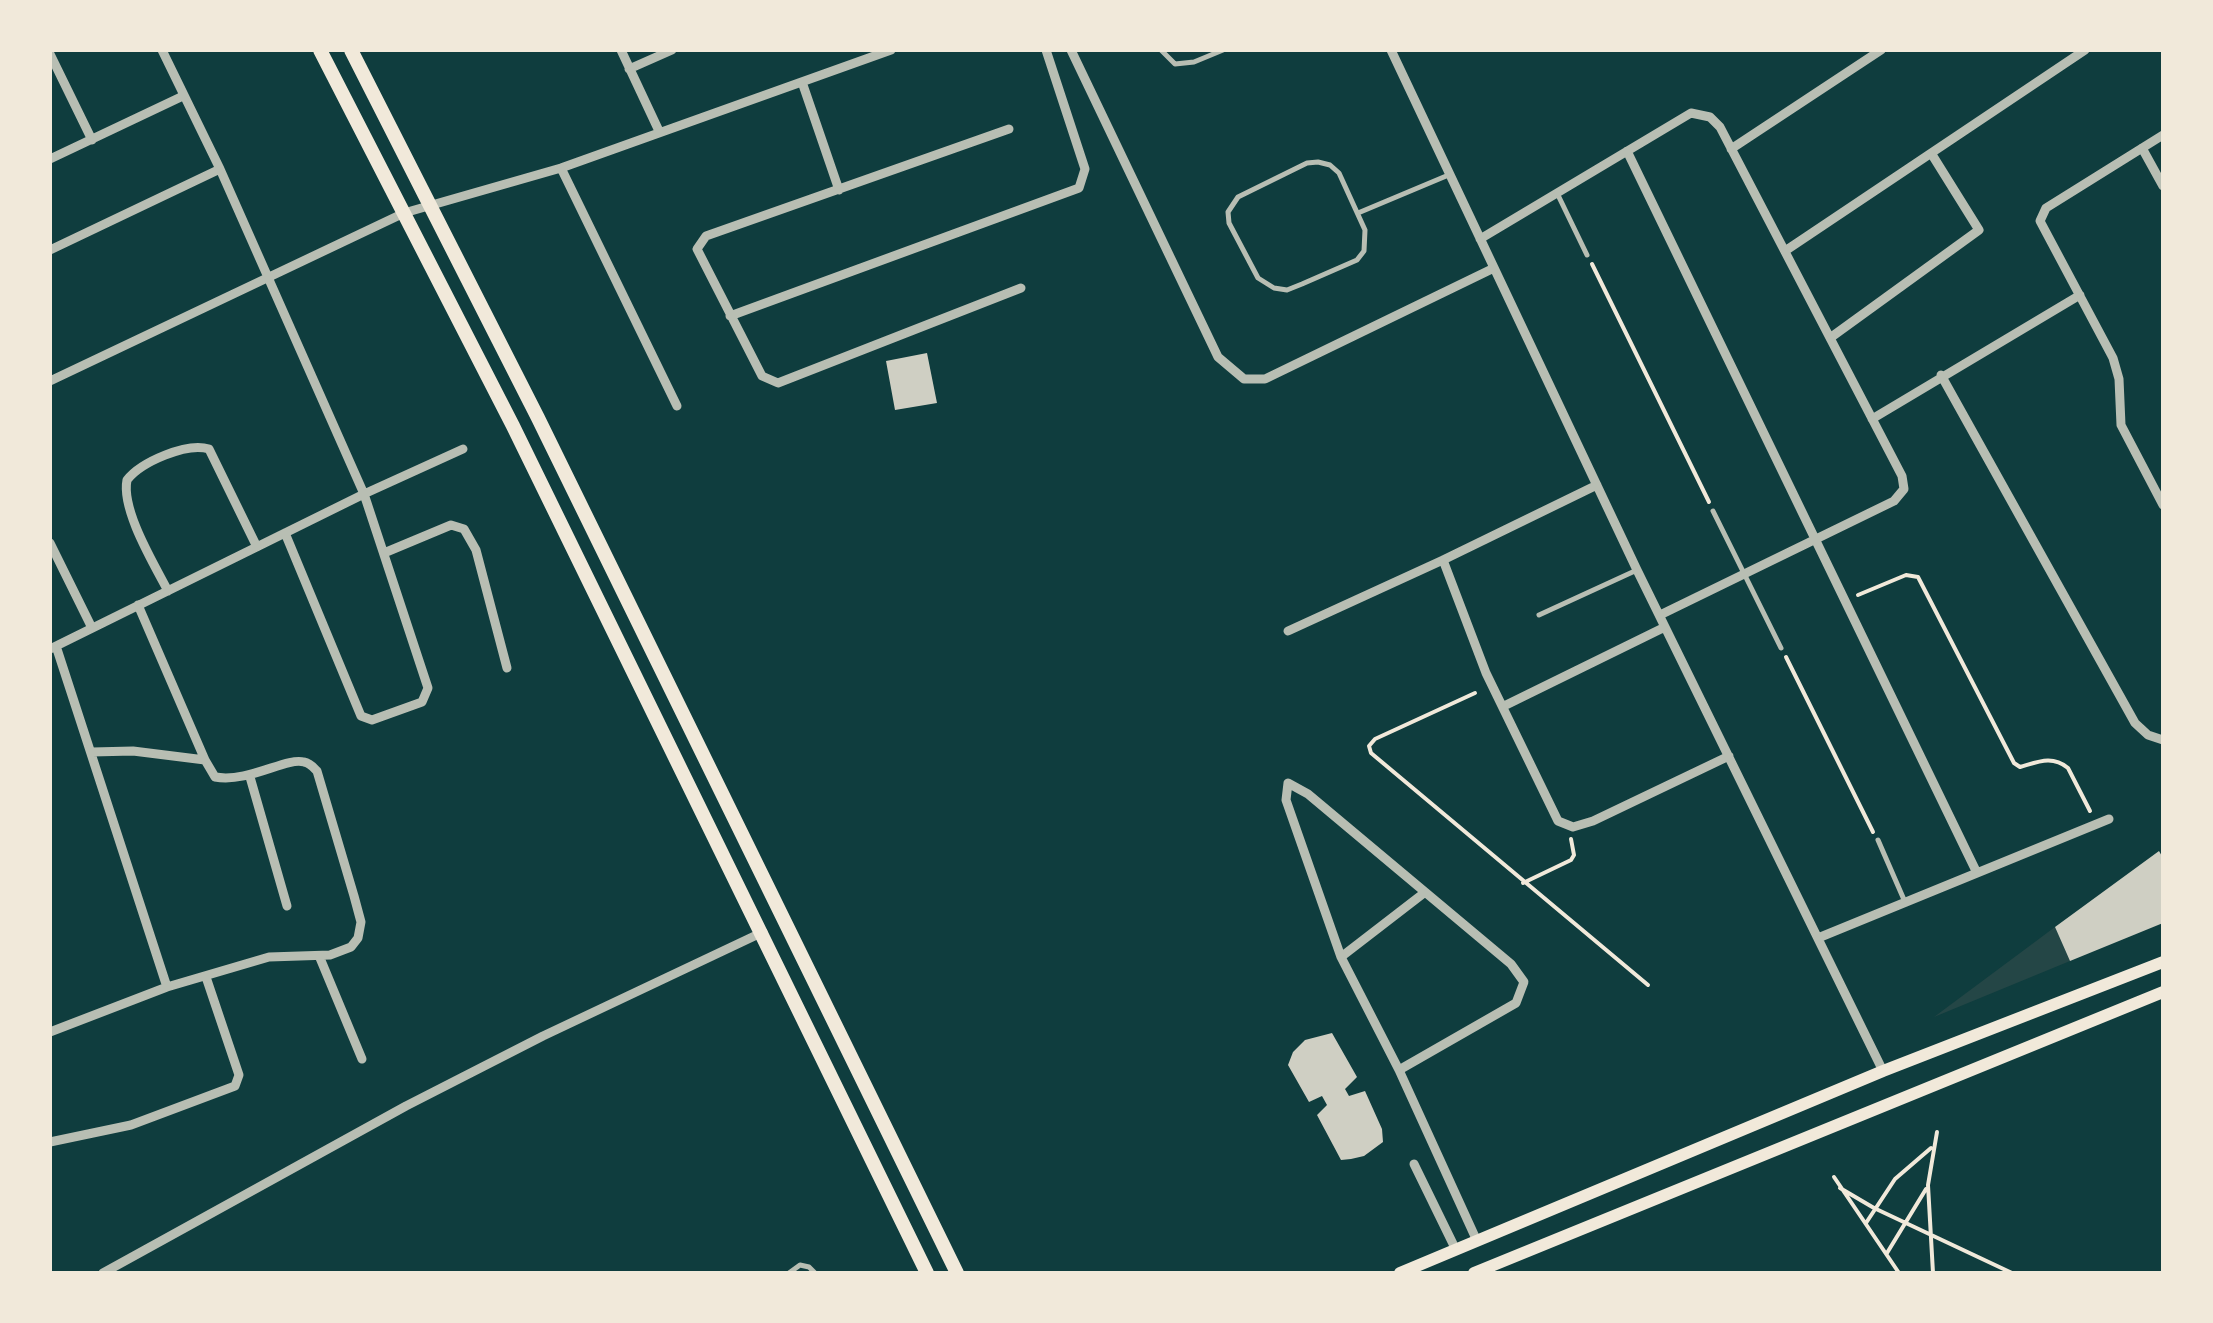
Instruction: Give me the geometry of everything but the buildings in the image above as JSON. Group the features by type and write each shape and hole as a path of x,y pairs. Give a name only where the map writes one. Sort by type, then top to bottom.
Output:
{"main road":[{"path":"320,50 763,932 927,1273"},
{"path":"351,50 957,1273"},
{"path":"1400,1273 1883,1072 2163,962"},
{"path":"1474,1273 2163,992"}],"street":[{"path":"162,50 220,169 364,494 428,688 422,702 372,720 361,716 285,533"},
{"path":"620,50 659,131"},
{"path":"630,69 672,50"},
{"path":"730,316 1079,188 1085,169 1046,50"},
{"path":"1071,50 1218,357 1244,379 1264,379 1494,268"},
{"path":"1391,50 1664,627 1883,1072"},
{"path":"1731,149 1881,50"},
{"path":"2058,50 2066,62"},
{"path":"1784,252 2085,50"},
{"path":"50,381 404,213 561,168 884,51"},
{"path":"50,54 92,140"},
{"path":"802,82 840,190"},
{"path":"50,160 182,96"},
{"path":"1480,239 1691,113 1704,114 1716,121 1904,480 1902,494 1660,615"},
{"path":"1009,129 701,239 697,255 762,376 778,384 1021,288"},
{"path":"2163,135 2046,208 2041,216 2043,230 2113,358 2121,425 2163,506"},
{"path":"2142,148 2163,186"},
{"path":"1627,151 1977,872"},
{"path":"1830,338 1979,230 1931,154"},
{"path":"561,168 676,406"},
{"path":"50,250 220,169"},
{"path":"1872,419 2080,295"},
{"path":"1941,375 2135,723 2148,735 2163,740"},
{"path":"168,590 151,559 126,495 128,480 140,467 196,446 208,449 256,547"},
{"path":"167,987 92,752 53,647 463,449"},
{"path":"2151,484 2163,478"},
{"path":"1288,630 1597,485"},
{"path":"384,552 451,525 464,529 476,550 507,668"},
{"path":"50,543 92,628"},
{"path":"1443,560 1486,672 1552,814 1566,825 1573,827 1593,821 1729,756"},
{"path":"50,1032 167,987 269,957 320,958 350,946 358,938 360,922 317,772 307,763 295,762 250,777 215,777 138,605"},
{"path":"1504,706 1664,627"},
{"path":"92,752 205,760"},
{"path":"250,777 287,906"},
{"path":"1399,1070 1516,1003 1524,990 1520,972 1308,794 1288,783 1286,800 1341,956 1399,1070 1477,1241"},
{"path":"1818,938 2108,819"},
{"path":"1341,956 1424,894"},
{"path":"103,1273 406,1106 763,932"},
{"path":"320,958 362,1059"},
{"path":"50,1142 131,1125 235,1086 239,1075 206,977"},
{"path":"1414,1164 1456,1250"}],"lane":[{"path":"1161,50 1175,64 1194,62 1223,50"},
{"path":"1318,162 1339,173 1358,214 1367,240 1357,260 1286,290 1258,278 1229,223 1228,212 1238,197 1307,163 1318,162"},
{"path":"1358,214 1452,174"},
{"path":"1557,193 1587,255"},
{"path":"1713,511 1781,648"},
{"path":"1539,614 1637,570"},
{"path":"1878,840 1905,902"},
{"path":"789,1273 800,1266 809,1266 815,1273"}],"path":[{"path":"1587,255 1713,511"},
{"path":"1846,600 1906,575 1918,577 2014,763 2062,763 2096,824"},
{"path":"1781,648 1878,840"},
{"path":"1475,693 1375,739 1369,750 1648,985"},
{"path":"1523,882 1564,864 1574,855 1566,825"},
{"path":"1934,1273 1928,1186 1938,1132"},
{"path":"1866,1223 1896,1179 1933,1146"},
{"path":"1834,1177 1900,1273"},
{"path":"1887,1253 1928,1186"},
{"path":"1840,1188 2012,1273"}],"shaded area":[{"path":"2055,927 2070,961 1934,1017"}]}
